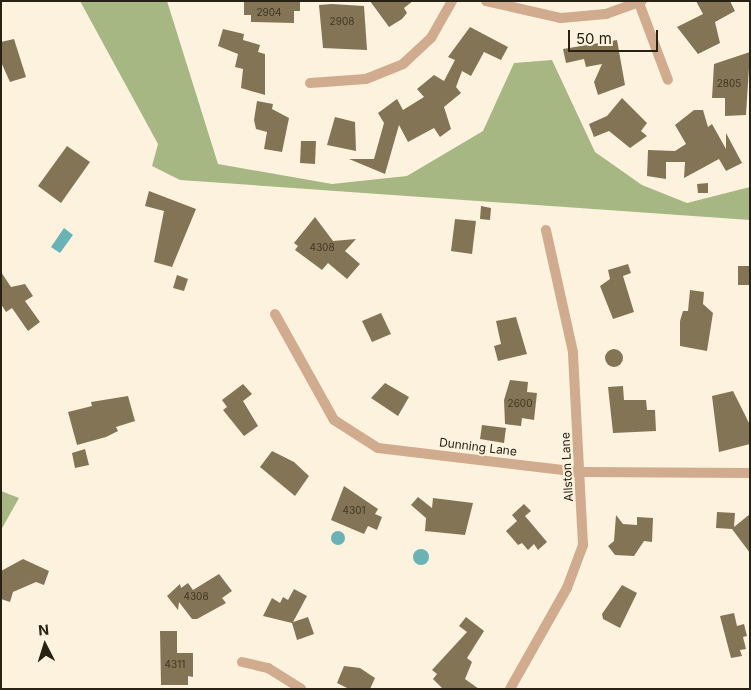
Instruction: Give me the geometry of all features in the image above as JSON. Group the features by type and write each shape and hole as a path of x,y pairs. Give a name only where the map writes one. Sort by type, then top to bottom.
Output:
{"street":[{"path":"310,83 366,79 403,64 431,38 452,1"},
{"path":"486,1 561,18 606,14 641,2 668,80"},
{"name":"Allston Lane","path":"510,689 567,588 582,545 573,352 546,230"},
{"name":"Dunning Lane","path":"275,314 334,420 378,448 580,472 750,473"},
{"path":"242,662 268,668 301,689"}],"green space":[{"path":"80,1 167,1 218,164 332,184 407,176 483,131 514,63 552,60 595,152 642,185 687,203 750,187 750,220 180,180 152,166 158,144"},
{"path":"1,491 19,498 1,530"}],"water":[{"path":"64,228 73,235 60,253 51,247"},
{"path":"335,531 341,531 345,538 341,545 335,545 331,541 331,535"},
{"path":"421,549 427,551 429,557 427,563 421,565 415,563 413,557 415,551"}],"building":[{"path":"244,1 300,1 300,11 294,11 294,23 251,22 251,15 244,15"},
{"path":"370,1 413,1 404,8 407,13 402,19 389,27"},
{"path":"696,1 730,1 735,11 715,22 720,43 698,54 677,27 703,14"},
{"path":"319,5 364,6 367,50 323,48"},
{"path":"470,27 508,47 501,60 484,52 471,76 462,71 456,87 461,93 444,107 451,129 440,137 434,128 408,142 399,125 385,174 349,159 374,159 384,123 378,113 397,99 403,110 424,97 417,89 434,75 444,81 455,60 448,57"},
{"path":"223,29 244,34 243,40 260,45 258,52 265,54 265,95 241,88 243,69 235,67 238,54 218,46"},
{"path":"14,39 26,77 10,82 1,62 1,42"},
{"path":"617,40 625,85 598,95 594,82 602,64 586,67 584,59 566,63 563,49"},
{"path":"750,52 746,115 725,116 725,98 712,98 714,64"},
{"path":"622,98 647,123 641,131 647,136 630,148 609,131 594,137 589,124 607,116"},
{"path":"257,101 273,104 272,109 289,118 282,152 264,149 267,132 256,129 254,120"},
{"path":"694,110 703,110 708,127 712,124 726,149 726,133 742,163 726,171 719,159 684,178 685,162 666,162 666,179 647,176 648,150 675,151 686,144 675,125"},
{"path":"335,117 355,122 356,151 327,145"},
{"path":"301,141 316,141 315,164 300,163"},
{"path":"67,146 90,162 61,203 38,186"},
{"path":"708,183 708,193 698,193 697,184"},
{"path":"149,191 196,209 172,267 154,262 164,211 145,206"},
{"path":"481,206 491,208 490,220 480,219"},
{"path":"315,217 333,241 356,239 345,251 360,264 347,279 328,263 322,270 295,250 298,246 294,243"},
{"path":"455,219 476,221 472,254 451,251"},
{"path":"628,264 631,273 623,276 634,312 613,319 600,286 610,279 608,270"},
{"path":"738,266 750,266 750,285 738,285"},
{"path":"1,272 11,287 25,284 33,296 25,301 40,322 28,331 12,308 6,312 1,304"},
{"path":"177,275 188,279 184,291 173,288"},
{"path":"690,290 704,292 703,304 713,313 707,351 680,346 680,321 683,311 688,311"},
{"path":"381,313 391,334 372,342 362,321"},
{"path":"516,317 527,354 498,361 494,346 501,344 496,321"},
{"path":"610,349 618,349 623,354 621,365 610,367 605,362 605,354"},
{"path":"510,380 528,382 527,392 537,393 534,420 522,418 521,426 505,424 504,400"},
{"path":"385,383 409,397 398,416 371,398"},
{"path":"243,384 252,394 243,401 258,426 244,436 223,410 227,407 222,400"},
{"path":"623,386 624,400 646,400 647,410 655,410 656,431 613,433 608,387"},
{"path":"733,391 750,425 750,444 719,452 712,396"},
{"path":"128,396 135,421 116,427 118,431 106,437 77,445 68,412 92,406 91,402"},
{"path":"482,425 506,428 504,443 480,439"},
{"path":"85,449 89,465 75,468 72,453"},
{"path":"272,451 294,462 309,476 295,496 260,467"},
{"path":"344,486 378,509 375,514 382,517 377,530 368,526 364,534 331,520"},
{"path":"418,497 432,508 433,498 473,503 465,535 425,531 426,518 411,505"},
{"path":"524,504 531,511 525,516 547,542 538,550 534,544 528,550 522,543 518,545 506,531 517,521 512,515"},
{"path":"717,512 735,513 734,527 750,514 750,553 732,529 716,528"},
{"path":"616,515 623,524 637,525 637,517 653,518 652,542 644,541 634,556 615,555 608,546 614,541"},
{"path":"23,559 49,571 44,585 36,582 13,592 10,602 1,599 1,571"},
{"path":"219,574 232,591 222,598 226,603 197,619 192,619 179,602 178,610 167,596 180,584 181,588 188,583 193,590"},
{"path":"622,585 637,593 620,628 603,619 602,614"},
{"path":"294,589 307,596 293,622 308,617 314,634 297,640 292,623 263,616 272,598 280,603 283,597 288,600"},
{"path":"734,613 737,626 744,624 747,636 743,637 746,649 740,650 742,656 731,658 720,616"},
{"path":"466,617 484,631 467,658 472,662 465,679 479,689 443,689 433,679 437,674 432,670 467,632 459,626"},
{"path":"160,631 177,631 177,653 193,653 193,677 188,676 188,685 161,685"},
{"path":"344,666 360,668 375,678 370,689 349,689 337,683"}]}
